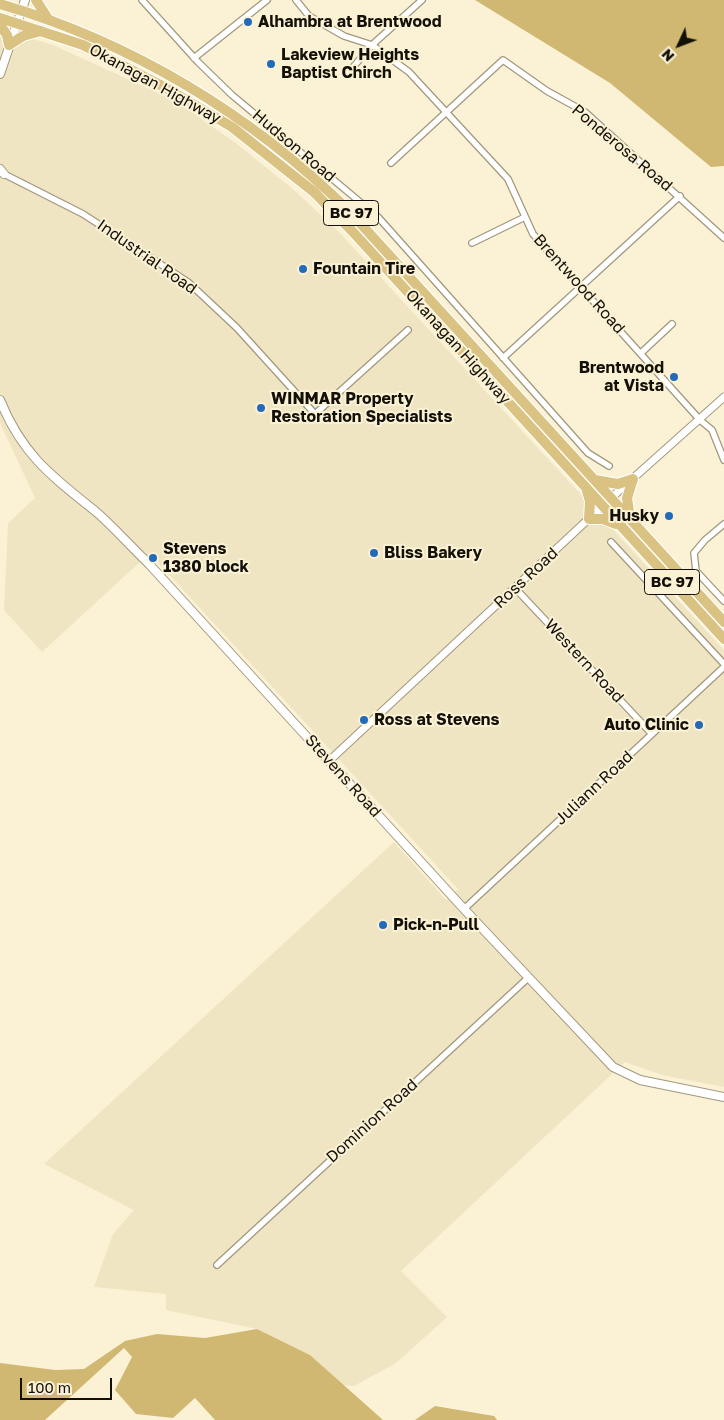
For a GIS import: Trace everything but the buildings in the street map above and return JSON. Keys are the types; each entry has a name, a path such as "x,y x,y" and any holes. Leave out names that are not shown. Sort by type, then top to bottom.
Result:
{"highway":[{"path":"0,4 13,0"},
{"path":"36,0 48,19"},
{"name":"Okanagan Highway","path":"0,4 24,5 48,19 87,34 159,70 244,121 314,177 349,211 724,622"},
{"name":"Okanagan Highway","path":"0,18 83,45 191,102 232,127 314,192 724,638"},
{"path":"0,24 7,35 9,45 23,36 41,31"},
{"path":"595,480 618,484 633,479"},
{"path":"630,519 627,498 633,479"},
{"path":"587,490 590,501 589,519 603,519 620,526"}],"main road":[{"path":"0,74 24,5"},
{"name":"Stevens Road","path":"0,400 14,431 37,463 52,478 94,510 149,564 464,910 613,1067 640,1080 724,1097"}],"street":[{"name":"Hudson Road","path":"142,0 194,58 232,94 378,217 588,453 609,466"},
{"path":"194,58 267,0"},
{"name":"Brentwood Road","path":"296,0 309,16 344,36 372,45 409,72 508,179 533,234 700,420 712,430 724,460"},
{"path":"348,73 372,45 422,0"},
{"name":"Ponderosa Road","path":"447,113 503,60 548,91 585,112 680,196 724,238"},
{"path":"391,163 447,113"},
{"name":"Industrial Road","path":"1,172 83,214 188,282 237,328 315,414 408,330"},
{"path":"503,358 680,196"},
{"path":"472,243 525,217"},
{"path":"641,353 672,324"},
{"name":"Ross Road","path":"329,761 611,498 724,397"},
{"path":"724,524 705,540 694,553 696,571 724,601"},
{"path":"611,542 724,666"},
{"name":"Western Road","path":"516,588 652,734"},
{"name":"Juliann Road","path":"464,910 724,666"},
{"name":"Dominion Road","path":"217,1265 528,978"}],"shaded area":[{"path":"475,0 724,0 724,166 711,167 610,83"},
{"path":"0,29 53,45 176,101 237,144 294,190 339,232 724,650 724,1087 662,1075 625,1062 401,1271 447,1317 396,1363 354,1386 343,1385 310,1355 257,1329 166,1310 166,1294 94,1287 113,1234 134,1210 44,1164 394,842 446,900 458,889 151,555 139,563 42,652 4,610 8,523 35,498 0,423"},
{"path":"257,1329 310,1355 383,1420 215,1420 195,1398 173,1418 136,1414 115,1390 132,1357 124,1348 45,1420 0,1420 0,1363 55,1370 84,1369 125,1341 157,1334 205,1338"},
{"path":"435,1406 494,1416 497,1420 415,1420"}],"place":[{"name":"Alhambra at Brentwood","path":"248,22"},
{"name":"Lakeview Heights Baptist Chirch","path":"271,64"},
{"name":"Fountain Tire","path":"303,269"},
{"name":"Brentwood at Vista","path":"674,377"},
{"name":"WINMAR Property Restoration Specialists","path":"261,408"},
{"name":"Husky","path":"669,516"},
{"name":"Bliss Bakery","path":"374,553"},
{"name":"Stevens 1380 block","path":"153,558"},
{"name":"Ross at Stevens","path":"364,720"},
{"name":"Auto Clinic","path":"699,725"},
{"name":"Pick-n-Pull","path":"383,925"}]}
